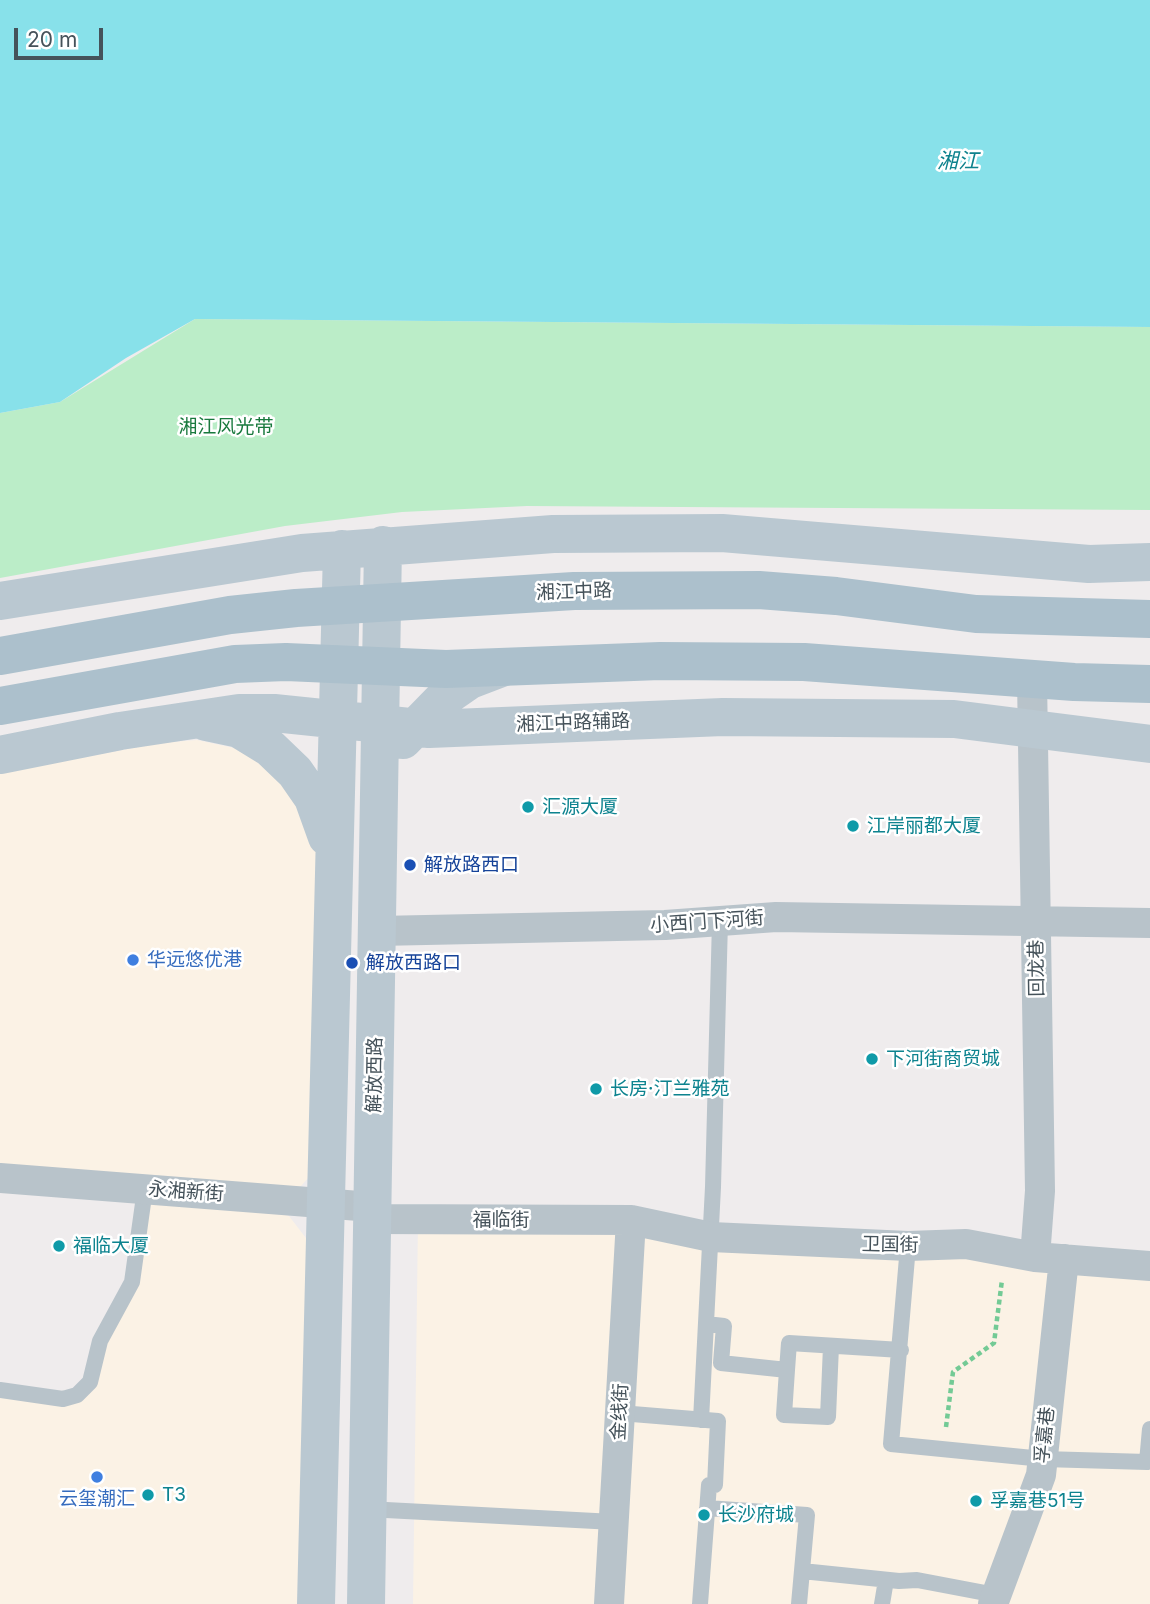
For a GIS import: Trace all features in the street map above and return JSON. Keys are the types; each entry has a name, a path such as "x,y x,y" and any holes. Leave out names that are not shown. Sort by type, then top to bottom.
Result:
{"main road":[{"path":"0,601 210,566 342,549 553,534 672,532 879,544 1089,564 1150,562"},
{"path":"383,545 380,667 395,727"},
{"path":"316,1604 332,864 342,549"},
{"name":"湘江中路","path":"0,656 218,617 341,605 574,591 759,590 836,596 976,614 1150,619"},
{"path":"0,706 235,664 338,664 446,669 660,661 804,662 1032,679 1150,684"},
{"name":"解放西路","path":"366,1604 380,807 393,755 395,727 470,680 504,667"},
{"name":"湘江中路辅路","path":"0,755 239,713 274,713 395,727 841,716 954,719 1150,744"},
{"path":"176,722 210,722 239,729 270,748 295,772 313,798 325,827 332,864"}],"street":[{"name":"回龙巷","path":"1032,679 1040,1191 1050,1258"},
{"name":"小西门下河街","path":"378,931 529,929 776,917 1150,923"},
{"name":"永湘新街","path":"0,1178 326,1203 372,1213"},
{"name":"福临街","path":"372,1213 631,1220"},
{"name":"卫国街","path":"631,1220 710,1237 908,1246 966,1244 1050,1258 1150,1266"},
{"name":"金线街","path":"609,1604 631,1220"},
{"name":"孚嘉巷","path":"994,1600 1036,1494 1043,1459 1050,1258"}],"lane":[{"path":"701,1420 720,921"},
{"path":"0,1390 63,1399 77,1395 90,1382 107,1326 126,1299 132,1282 145,1189"},
{"path":"908,1246 901,1350 895,1363 891,1444 1043,1459 1147,1462 1150,1429"},
{"path":"706,1324 724,1326 721,1363 787,1370"},
{"path":"831,1346 828,1417 784,1415 789,1343 901,1350"},
{"path":"620,1413 719,1421 715,1485 709,1485 700,1604"},
{"path":"707,1508 807,1515 799,1604"},
{"path":"367,1509 614,1521"},
{"path":"802,1571 886,1580 917,1580 994,1600"},
{"path":"882,1604 886,1580"}],"path":[{"path":"944,1449 953,1372 995,1343 1005,1251"}],"shaded area":[{"name":"华远悠优港","path":"197,740 234,748 260,763 301,801 318,849 309,1177 301,1186 286,1189 0,1167 0,773 160,743"},
{"path":"144,1201 271,1210 289,1216 309,1242 305,1604 0,1604 0,1390 77,1395 126,1299"},
{"path":"418,1220 1150,1266 1150,1604 413,1604"}],"green space":[{"name":"湘江风光带","path":"195,319 1150,327 1150,510 527,506 402,512 285,526 0,578 0,413 60,402"}],"water":[{"name":"湘江","path":"0,0 1150,0 1150,327 195,319 126,358 60,402 0,413"}],"place":[{"name":"汇源大厦","path":"528,807"},
{"name":"江岸丽都大厦","path":"853,826"},
{"name":"解放路西口","path":"410,865"},
{"name":"华远悠优港","path":"133,960"},
{"name":"解放西路口","path":"352,963"},
{"name":"下河街商贸城","path":"872,1059"},
{"name":"长房·汀兰雅苑","path":"596,1089"},
{"name":"福临大厦","path":"59,1246"},
{"name":"云玺潮汇","path":"97,1477"},
{"name":"T3","path":"148,1495"},
{"name":"孚嘉巷51号","path":"976,1501"},
{"name":"长沙府城","path":"704,1515"}]}
